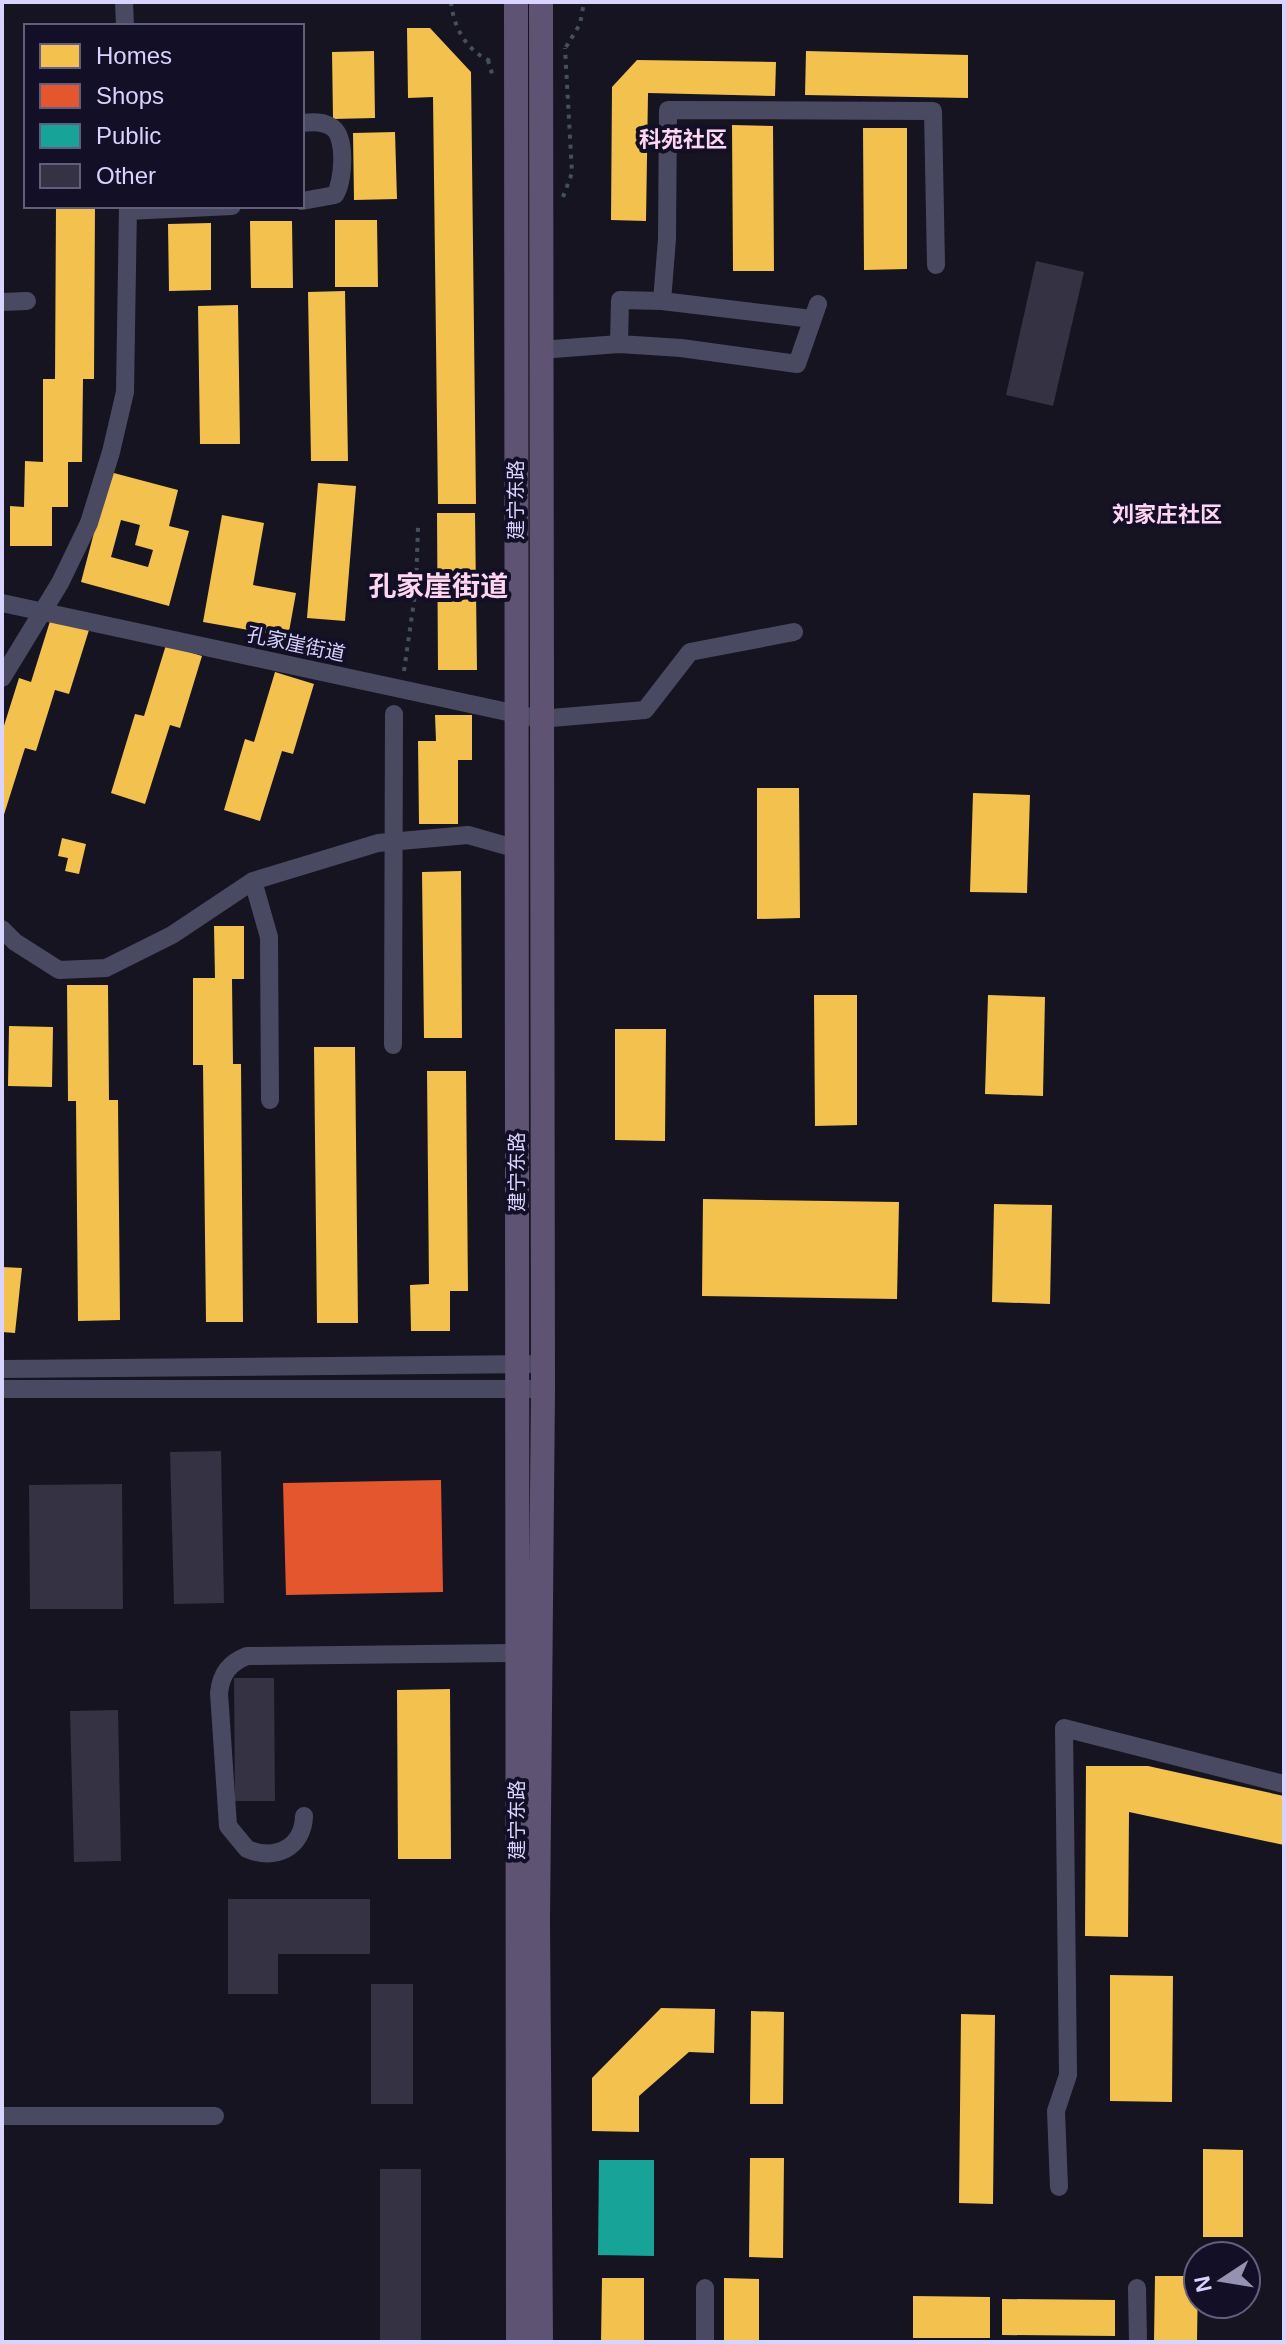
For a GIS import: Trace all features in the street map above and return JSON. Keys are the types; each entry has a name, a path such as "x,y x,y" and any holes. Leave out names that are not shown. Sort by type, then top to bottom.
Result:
{"main road":[{"name":"建宁东路","path":"516,2 543,1364 538,1921 541,2342"},
{"name":"建宁东路","path":"518,2342 518,1377 514,848 528,717 540,350 541,2"}],"street":[{"path":"124,2 125,24"},
{"path":"662,301 667,239 668,110 933,111 936,265"},
{"path":"304,123 321,122 335,128 340,139 340,186 335,195 304,201"},
{"path":"2,678 43,611 89,523 125,392 128,208"},
{"path":"540,350 619,344 681,348 797,364 815,312 620,300 619,344"},
{"path":"2,302 27,301"},
{"name":"孔家崖街道","path":"2,603 528,717 645,710 690,652 794,632"},
{"path":"393,1045 394,714"},
{"path":"2,929 15,942 59,970 106,968 172,935 253,881 393,842 468,835 514,848"},
{"path":"253,881 269,937 270,1100"},
{"path":"2,1389 518,1377 543,1364"},
{"path":"2,1369 518,1377 543,1389"},
{"path":"304,1816 302,1831 294,1845 288,1850 271,1853 247,1849 228,1826 219,1693 223,1674 237,1660 247,1656 517,1653"},
{"path":"1059,2187 1056,2111 1068,2075 1064,1728 1284,1784"},
{"path":"2,2116 215,2116"},
{"path":"705,2288 705,2342"},
{"path":"1137,2288 1138,2342"}],"path":[{"path":"572,173 565,48 580,24 584,2"},
{"path":"402,690 416,587 418,527"}],"building: Homes":[{"path":"407,28 430,28 471,72 476,504 438,504 433,97 408,98"},
{"path":"374,51 375,118 333,119 332,52"},
{"path":"806,51 968,55 968,98 805,95"},
{"path":"637,60 776,62 775,96 648,93 646,221 611,220 612,87"},
{"path":"732,125 773,126 774,271 733,271"},
{"path":"863,128 907,128 907,269 864,270"},
{"path":"395,132 397,199 354,200 353,133"},
{"path":"56,208 95,208 94,379 83,379 82,462 68,462 68,507 52,507 52,546 10,546 10,506 24,507 25,461 43,462 43,379 55,379"},
{"path":"335,220 377,220 378,287 335,287"},
{"path":"250,221 292,221 293,288 251,288"},
{"path":"211,223 211,290 169,291 168,224"},
{"path":"345,291 348,461 311,461 308,292"},
{"path":"238,305 240,444 200,444 198,306"},
{"path":"110,472 178,490 169,526 189,531 169,606 81,582","holes":["121,520 140,525 135,545 153,550 148,567 111,557"]},
{"path":"318,483 356,486 345,621 307,618"},
{"path":"437,513 475,513 477,670 438,670"},
{"path":"222,515 264,523 253,585 296,593 288,637 203,622"},
{"path":"51,618 89,630 69,694 55,690 36,751 25,748 2,821 2,732 19,678 31,682"},
{"path":"166,645 202,656 180,728 170,725 145,804 111,793 135,714 144,716"},
{"path":"275,672 314,684 293,754 282,751 260,821 224,810 245,739 254,742"},
{"path":"435,715 472,715 472,760 458,760 458,824 419,824 418,741 436,741"},
{"path":"757,788 799,788 800,918 757,919"},
{"path":"973,793 1030,795 1027,893 970,892"},
{"path":"62,838 86,844 79,874 65,871 68,858 58,856"},
{"path":"461,871 462,1038 424,1038 422,872"},
{"path":"214,926 244,926 244,979 232,979 233,1064 241,1064 243,1322 206,1322 203,1065 193,1065 193,978 215,978"},
{"path":"67,985 108,985 109,1100 118,1100 120,1320 78,1321 76,1101 68,1101"},
{"path":"814,995 857,995 857,1125 815,1126"},
{"path":"988,995 1045,997 1043,1096 985,1094"},
{"path":"9,1026 53,1027 52,1087 8,1086"},
{"path":"615,1029 666,1029 665,1141 615,1140"},
{"path":"314,1047 355,1047 358,1323 317,1323"},
{"path":"427,1071 466,1071 468,1291 450,1291 450,1331 411,1331 410,1285 429,1284"},
{"path":"703,1199 899,1202 897,1299 702,1296"},
{"path":"994,1204 1052,1205 1050,1304 992,1302"},
{"path":"2,1267 22,1268 15,1333 2,1332"},
{"path":"450,1689 451,1859 398,1859 397,1690"},
{"path":"1086,1766 1148,1766 1284,1796 1284,1845 1129,1812 1128,1937 1085,1936"},
{"path":"1110,1975 1173,1976 1172,2102 1110,2101"},
{"path":"661,2008 715,2009 714,2053 689,2052 639,2096 639,2132 592,2131 592,2078"},
{"path":"751,2011 784,2012 783,2104 750,2104"},
{"path":"961,2014 995,2015 993,2204 959,2203"},
{"path":"1203,2149 1243,2150 1243,2237 1203,2237"},
{"path":"750,2158 784,2158 783,2258 749,2257"},
{"path":"1155,2276 1182,2276 1182,2320 1197,2320 1197,2342 1154,2342"},
{"path":"602,2278 644,2278 644,2342 601,2342"},
{"path":"724,2278 759,2279 759,2342 724,2342"},
{"path":"913,2296 990,2297 990,2338 913,2338"},
{"path":"1002,2299 1115,2300 1115,2336 1002,2335"}],"building: Shops":[{"path":"441,1480 443,1592 286,1595 283,1483"}],"building: Public":[{"path":"599,2160 654,2160 654,2256 598,2255"}],"building: Other":[{"path":"1036,261 1084,272 1053,406 1006,395"},
{"path":"221,1451 224,1603 174,1604 170,1452"},
{"path":"122,1484 123,1609 30,1609 29,1485"},
{"path":"234,1678 274,1678 275,1801 235,1801"},
{"path":"118,1710 121,1861 74,1862 70,1711"},
{"path":"228,1899 370,1899 370,1954 278,1954 278,1994 228,1994"},
{"path":"371,1984 413,1984 413,2104 371,2104"},
{"path":"380,2169 421,2169 421,2342 380,2342"}],"district":[{"name":"科苑社区","path":"683,139"},
{"name":"刘家庄社区","path":"1167,514"},
{"name":"孔家崖街道","path":"438,586"}]}
